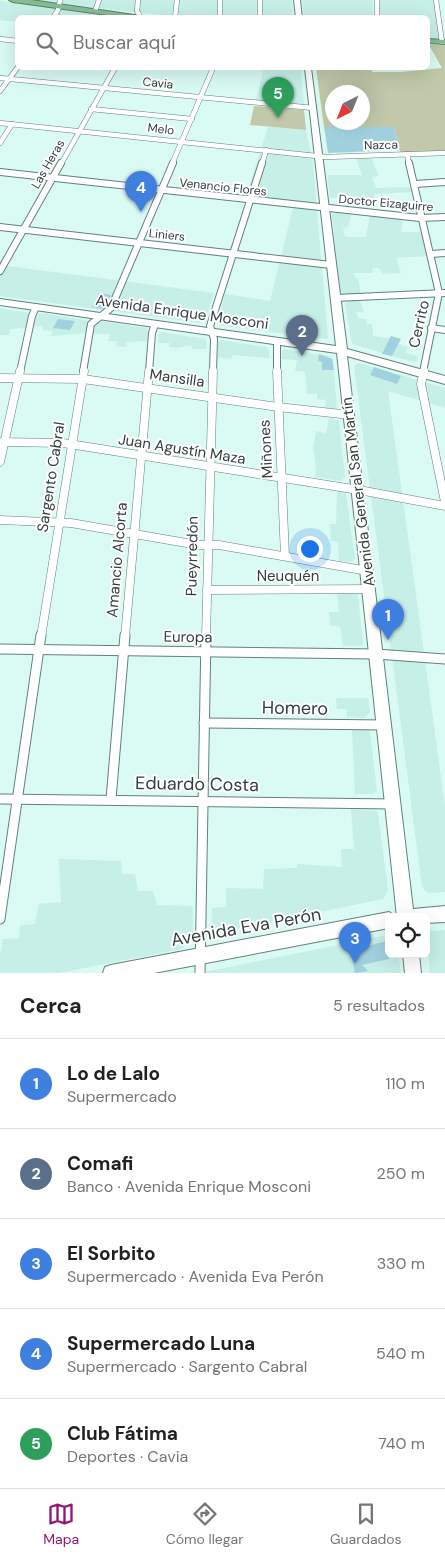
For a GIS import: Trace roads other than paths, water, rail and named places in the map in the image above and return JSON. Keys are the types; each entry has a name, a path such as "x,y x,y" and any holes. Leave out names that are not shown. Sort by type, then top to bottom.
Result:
{"highway":[{"path":"13,0 60,3 126,15"},
{"path":"430,41 444,42"}],"main road":[{"path":"298,0 299,15"},
{"name":"Avenida General San Martín","path":"308,70 359,490 406,913"},
{"name":"Avenida Enrique Mosconi","path":"0,302 342,350 445,380"},
{"path":"430,915 445,914"},
{"name":"Avenida Eva Perón","path":"111,973 385,921"},
{"path":"411,958 413,973"}],"street":[{"path":"96,11 99,0"},
{"path":"138,0 136,11 139,15"},
{"path":"175,15 177,0"},
{"path":"220,0 220,15"},
{"path":"260,0 260,15"},
{"path":"377,0 377,15"},
{"path":"436,0 444,42"},
{"path":"54,15 60,3"},
{"path":"0,39 15,41"},
{"path":"0,91 16,70"},
{"name":"Las Heras","path":"0,270 114,70"},
{"name":"Sargento Cabral","path":"0,919 70,445 83,379 91,324 111,308 212,70"},
{"name":"Cavia","path":"0,78 313,108"},
{"path":"92,109 192,119"},
{"name":"Melo","path":"0,123 319,156"},
{"path":"0,142 12,124"},
{"name":"Pueyrredón","path":"200,973 209,467 214,339 210,326 266,150"},
{"name":"Nazca","path":"319,156 445,152"},
{"name":"Cerrito","path":"407,154 442,293 431,328 422,374 421,390 445,502"},
{"name":"Venancio Flores","path":"0,172 325,208"},
{"path":"415,184 445,182"},
{"name":"Doctor Eizaguirre","path":"325,208 423,218 445,217"},
{"name":"Liniers","path":"0,227 331,265"},
{"path":"431,254 445,253"},
{"path":"335,298 442,293"},
{"path":"0,462 2,442 32,316 36,307"},
{"name":"Amancio Alcorta","path":"110,799 140,456 152,333 155,324"},
{"path":"431,328 445,330"},
{"name":"Miñones","path":"278,341 276,350 285,556"},
{"name":"Mansilla","path":"0,378 83,379 212,396 278,408 350,415"},
{"name":"Juan Agustín Maza","path":"2,442 70,445 359,490 445,506"},
{"path":"0,520 59,522 208,545 219,545 368,571"},
{"name":"Neuquén","path":"207,590 370,589"},
{"name":"Europa","path":"0,649 376,654 445,659"},
{"name":"Homero","path":"204,723 385,725"},
{"name":"Eduardo Costa","path":"0,799 204,800 394,804"}],"place":[{"name":"Club Fátima","path":"278,118"},
{"name":"Supermercado Luna","path":"141,212"},
{"name":"Comafi","path":"302,356"},
{"name":"Lo de Lalo","path":"388,640"},
{"name":"El Sorbito","path":"355,963"}]}
